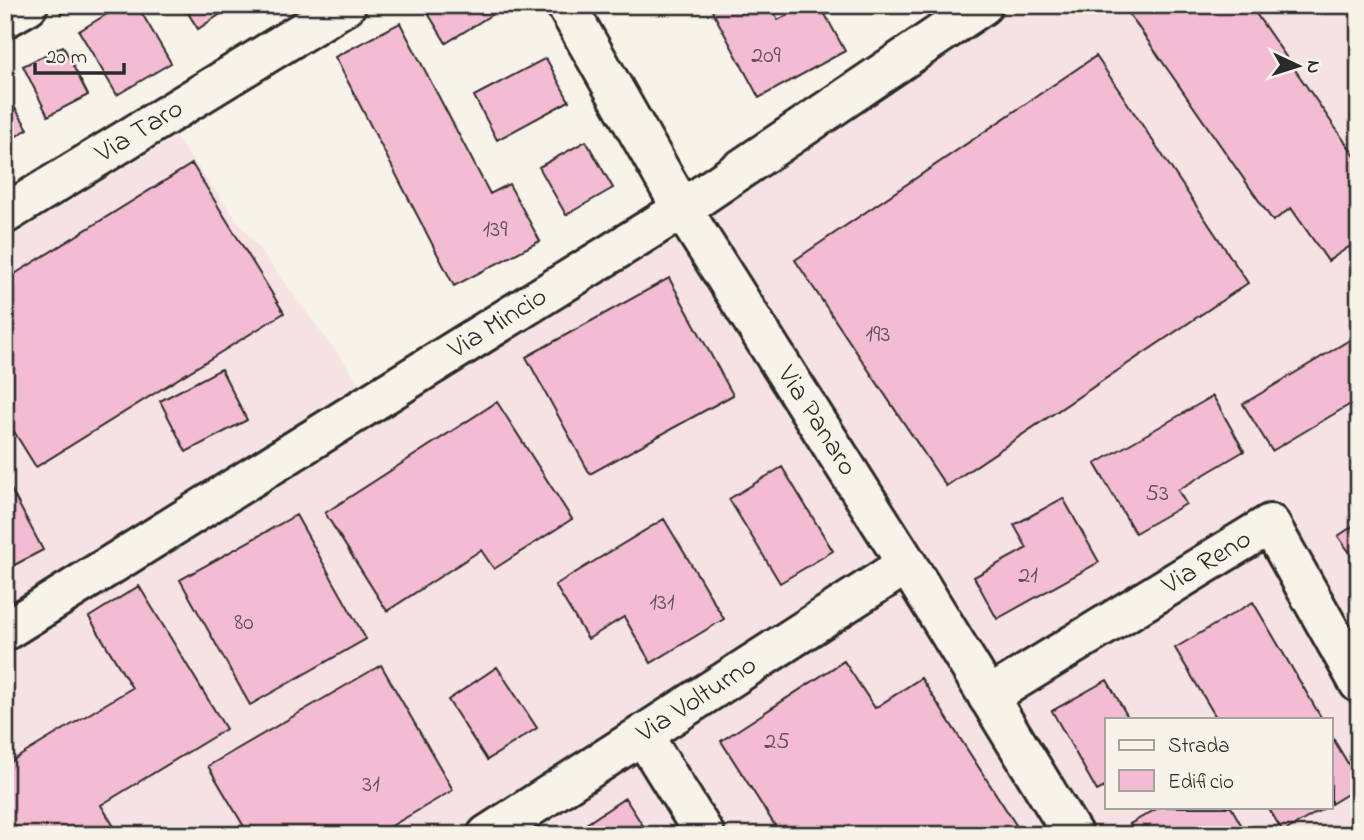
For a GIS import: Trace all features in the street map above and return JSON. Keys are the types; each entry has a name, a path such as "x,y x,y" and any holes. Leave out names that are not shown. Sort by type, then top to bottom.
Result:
{"street":[{"name":"Via Taro","path":"5,214 346,5"},
{"name":"Via Panaro","path":"566,5 682,209 907,564 1073,835"},
{"name":"Via Mincio","path":"5,631 682,209 983,5"},
{"name":"Via Reno","path":"988,696 1270,524 1359,683"},
{"name":"Via Volturno","path":"487,835 907,564"},
{"path":"643,735 705,835"}],"shaded area":[{"path":"1009,5 1359,5 1359,835 5,835 5,241 175,137 379,409"}],"building":[{"path":"122,5 137,5 171,63 117,95 79,31"},
{"path":"183,5 234,5 198,29"},
{"path":"423,5 507,5 446,43"},
{"path":"709,5 770,5 778,20 806,5 820,5 845,51 759,98"},
{"path":"1123,5 1250,5 1359,162 1359,240 1328,261 1291,208 1273,221"},
{"path":"400,23 490,194 509,184 540,241 454,286 335,57"},
{"path":"63,46 88,95 48,116 23,66"},
{"path":"1096,56 1248,283 946,486 795,260"},
{"path":"546,58 569,101 497,140 474,96"},
{"path":"5,92 28,129 5,143"},
{"path":"586,141 613,188 566,215 539,167"},
{"path":"192,164 284,313 36,467 5,417 5,280"},
{"path":"669,278 733,395 590,474 526,357"},
{"path":"1358,335 1359,399 1272,451 1243,404"},
{"path":"221,369 247,420 186,452 160,401"},
{"path":"1213,396 1244,451 1178,490 1186,504 1135,533 1095,464"},
{"path":"497,402 572,519 494,569 481,550 387,611 325,513"},
{"path":"782,467 833,551 780,583 729,499"},
{"path":"5,478 43,550 5,570"},
{"path":"1063,498 1099,562 997,619 974,577 1027,548 1014,525"},
{"path":"296,515 366,639 250,705 180,580"},
{"path":"664,519 724,619 651,663 624,617 588,639 555,585"},
{"path":"1359,522 1359,566 1338,536"},
{"path":"139,586 226,729 101,805 119,835 5,835 5,765 132,688 89,617"},
{"path":"1253,602 1321,718 1216,718 1175,648"},
{"path":"844,661 875,708 921,678 1016,825 1001,835 781,835 721,741"},
{"path":"381,665 453,790 376,835 249,835 208,766"},
{"path":"497,667 537,728 487,760 448,700"},
{"path":"1107,680 1128,718 1105,718 1105,787 1097,791 1052,711"},
{"path":"1332,737 1359,782 1359,787 1332,803"},
{"path":"625,798 649,835 570,835"},
{"path":"1158,808 1232,808 1247,835 1136,835 1130,824"},
{"path":"1269,808 1324,808 1283,832"}]}
